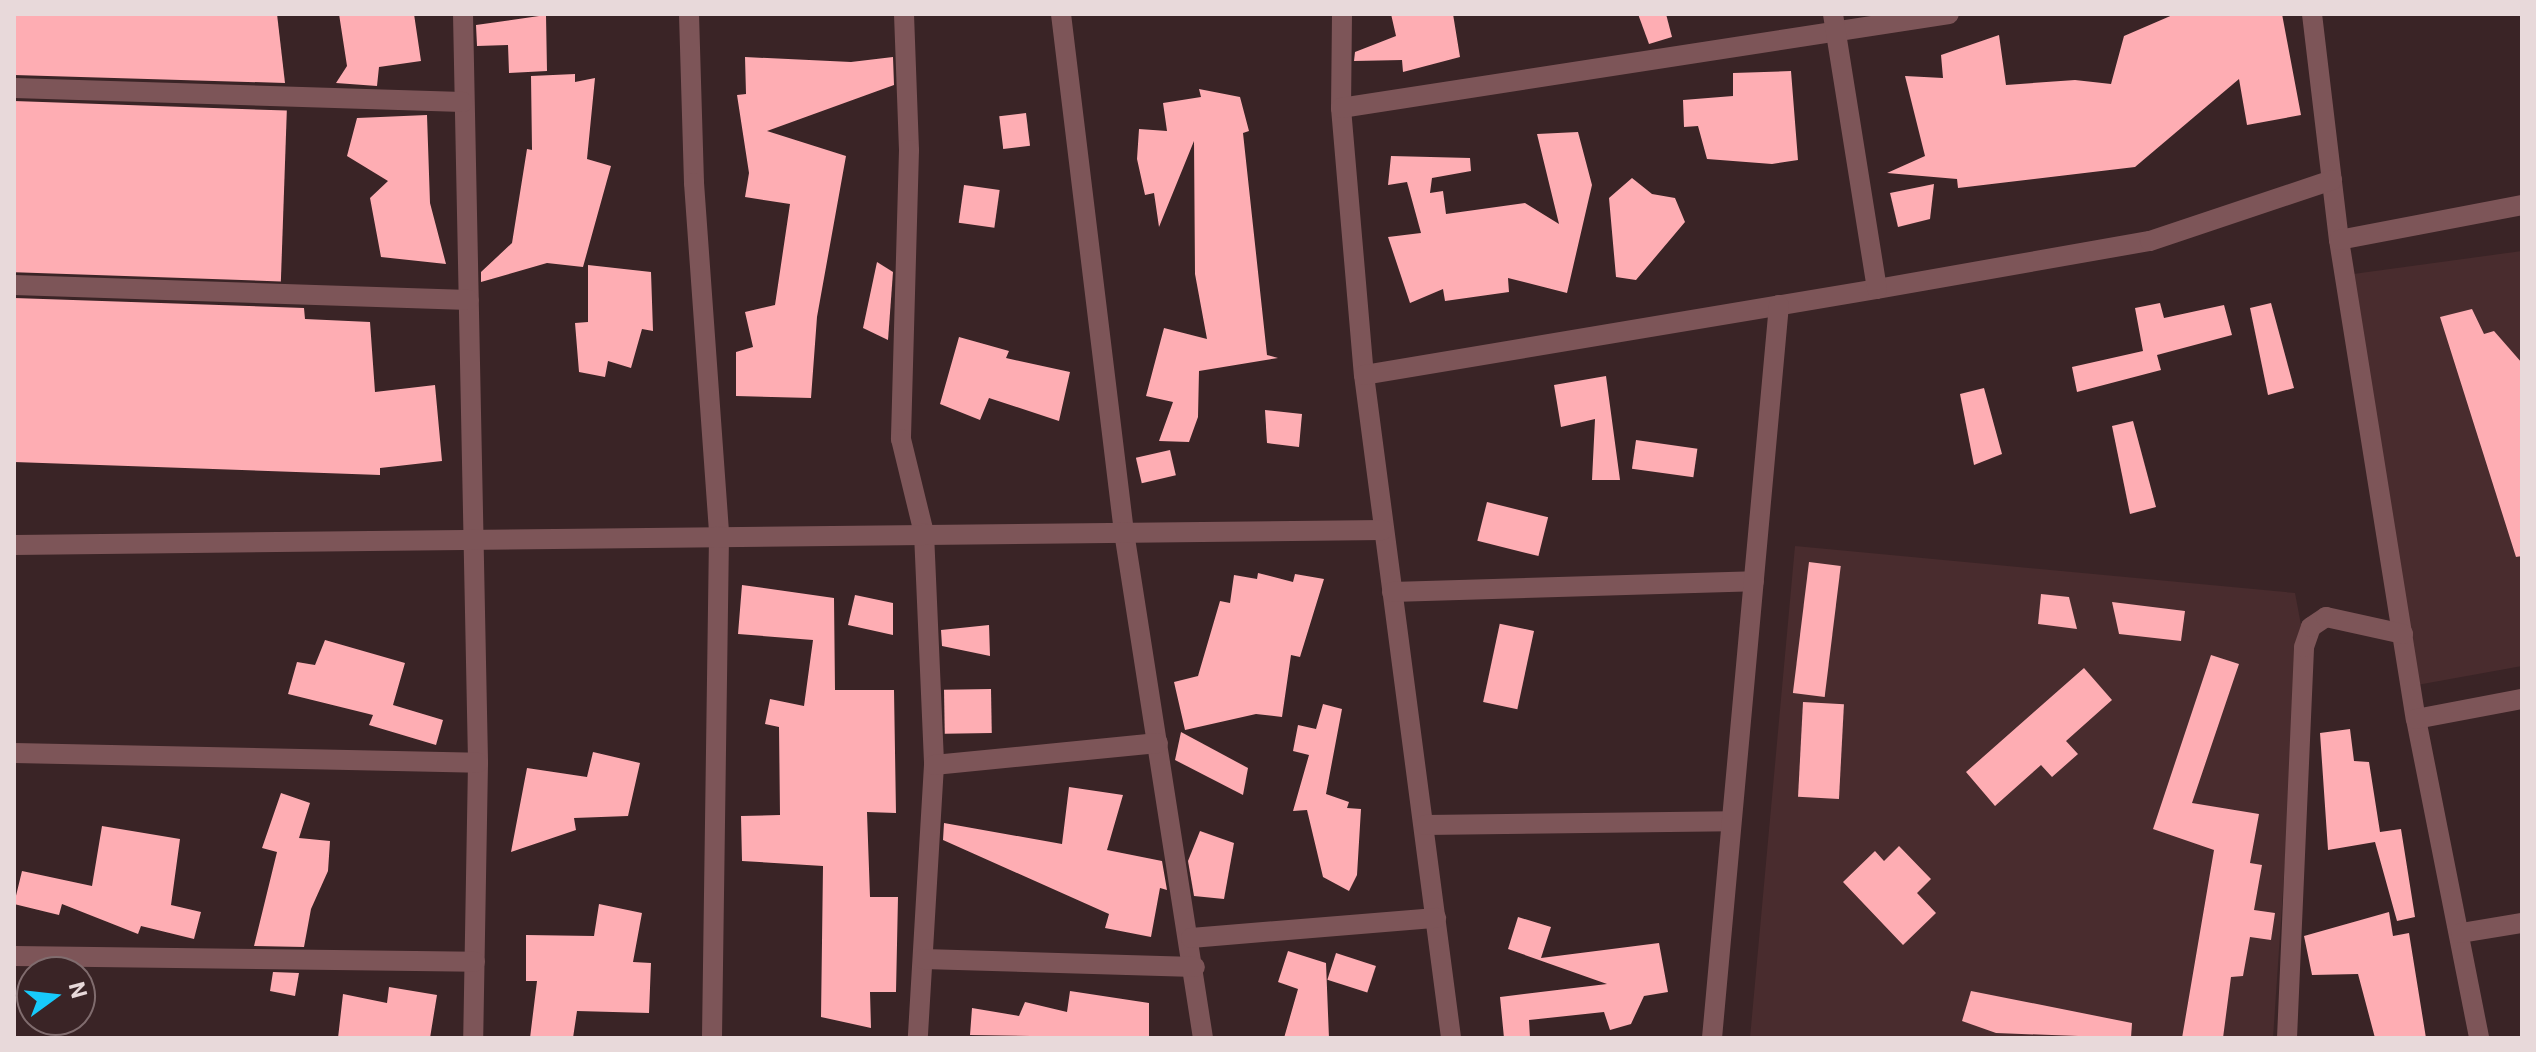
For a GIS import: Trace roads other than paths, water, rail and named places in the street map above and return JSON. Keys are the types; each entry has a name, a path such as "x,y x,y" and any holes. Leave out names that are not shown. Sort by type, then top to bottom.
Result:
{"street":[{"path":"463,14 478,763 473,1038"},
{"path":"689,14 694,183 719,536 712,1038"},
{"path":"904,14 909,150 901,439 924,533 934,765 918,1038"},
{"path":"1061,14 1124,532 1191,938 1203,1038"},
{"path":"1342,14 1341,108 1364,375 1451,1038"},
{"path":"1341,108 1834,23 1949,14"},
{"path":"2312,14 2339,240 2416,719 2461,933 2479,1038"},
{"path":"1834,23 1877,289"},
{"path":"14,88 463,102"},
{"path":"1364,375 2150,241 2332,180"},
{"path":"2339,240 2522,205"},
{"path":"14,285 469,300"},
{"path":"1712,1038 1779,305"},
{"path":"14,545 1383,530"},
{"path":"1392,592 1754,581"},
{"path":"2287,1038 2304,647 2311,627 2326,617 2403,634"},
{"path":"2416,719 2522,699"},
{"path":"934,765 1158,743"},
{"path":"14,753 478,763"},
{"path":"1425,825 1731,821"},
{"path":"1191,938 1436,918"},
{"path":"2461,933 2522,923"},
{"path":"14,956 475,962"},
{"path":"923,959 1195,967"}]}
